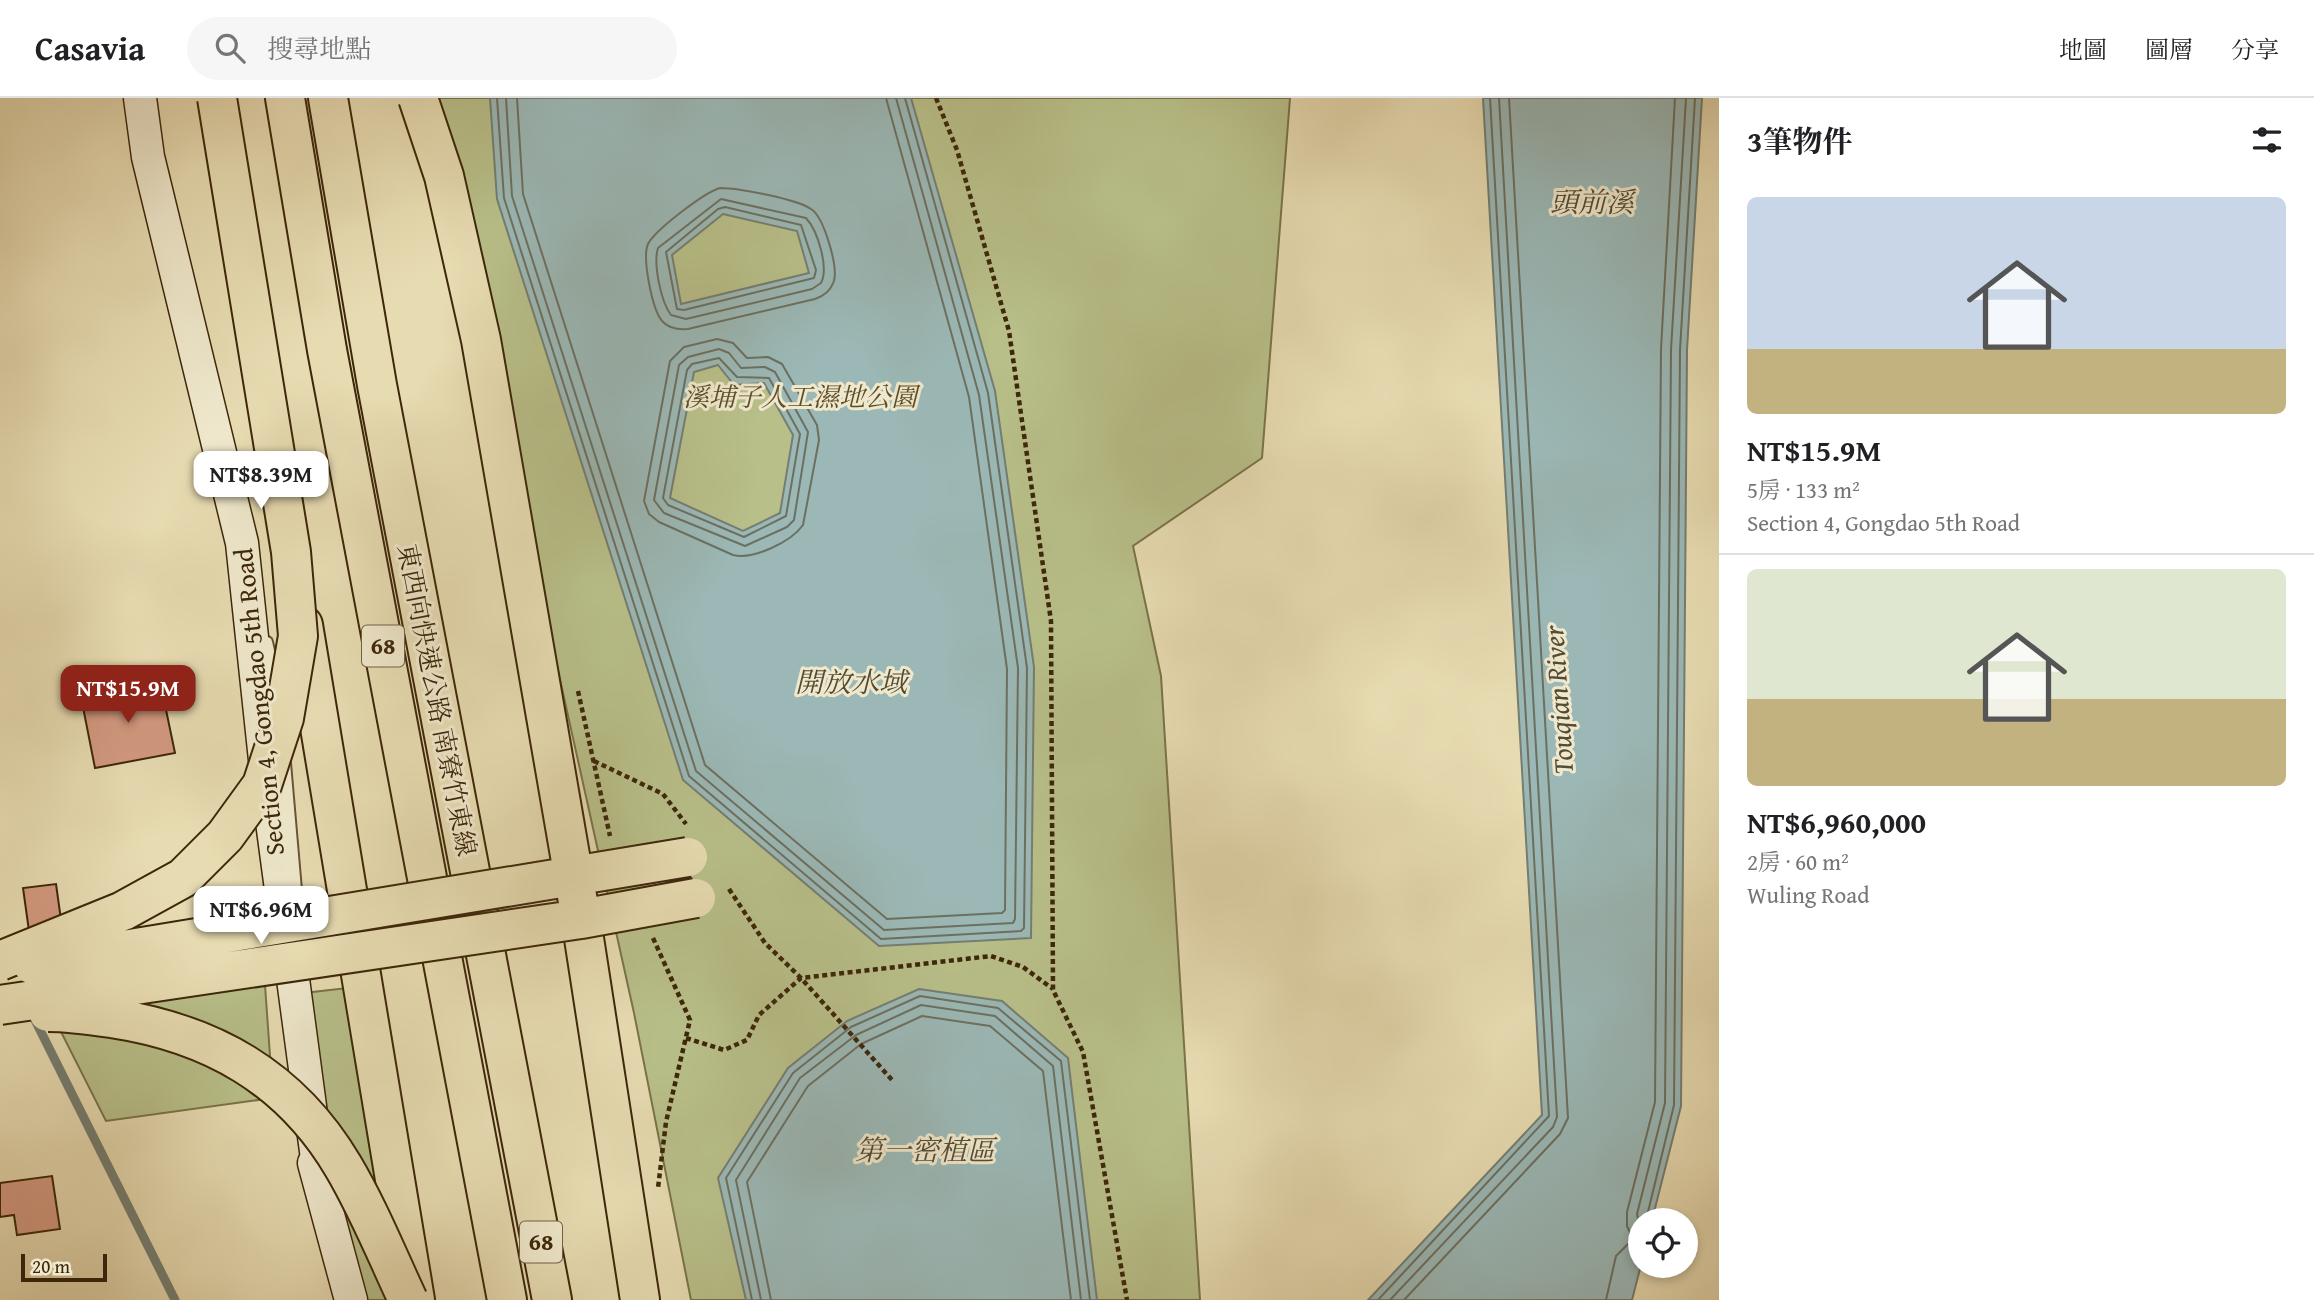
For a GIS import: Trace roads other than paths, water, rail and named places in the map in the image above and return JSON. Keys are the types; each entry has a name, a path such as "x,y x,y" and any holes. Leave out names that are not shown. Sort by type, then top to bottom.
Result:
{"highway":[{"path":"216,98 415,1300"},
{"name":"東西向快速公路 南寮竹東線","path":"285,98 327,349 508,1300"},
{"name":"東西向快速公路 南寮竹東線","path":"328,98 377,385 552,1300"},
{"path":"418,98 444,176 481,340 581,919 640,1300"},
{"path":"0,961 123,911 183,878 225,836 262,785 284,719 298,636 291,552"},
{"path":"0,971 688,857"},
{"path":"0,1004 581,919 696,898"},
{"path":"0,1014 65,1012 153,1024 222,1049 263,1075 309,1118 343,1165 408,1300"}],"street":[{"name":"Section 4, Gongdao 5th Road","path":"139,98 148,157 242,543 293,935 289,1087 320,1181 351,1300"},
{"path":"0,988 293,935"}],"water":[{"name":"開放水域","path":"490,98 911,98 995,391 1034,667 1031,938 879,946 683,780 497,199","holes":["723,214 797,231 809,273 681,304 672,255","718,365 734,385 764,383 793,435 780,513 743,531 670,498 694,372"]},
{"name":"頭前溪","path":"1483,98 1702,98 1687,350 1681,1106 1655,1208 1628,1208 1628,1278 1638,1278 1632,1300 1368,1300 1542,1115"},
{"name":"第一密植區","path":"919,989 1002,1001 1068,1058 1097,1300 746,1300 718,1178 788,1068 847,1021"}],"waterway":[{"path":"35,1020 175,1300"}],"park label":[{"name":"溪埔子人工濕地公園","path":"800,397"}],"water label":[{"name":"Touqian River","path":"1558,700"}]}
